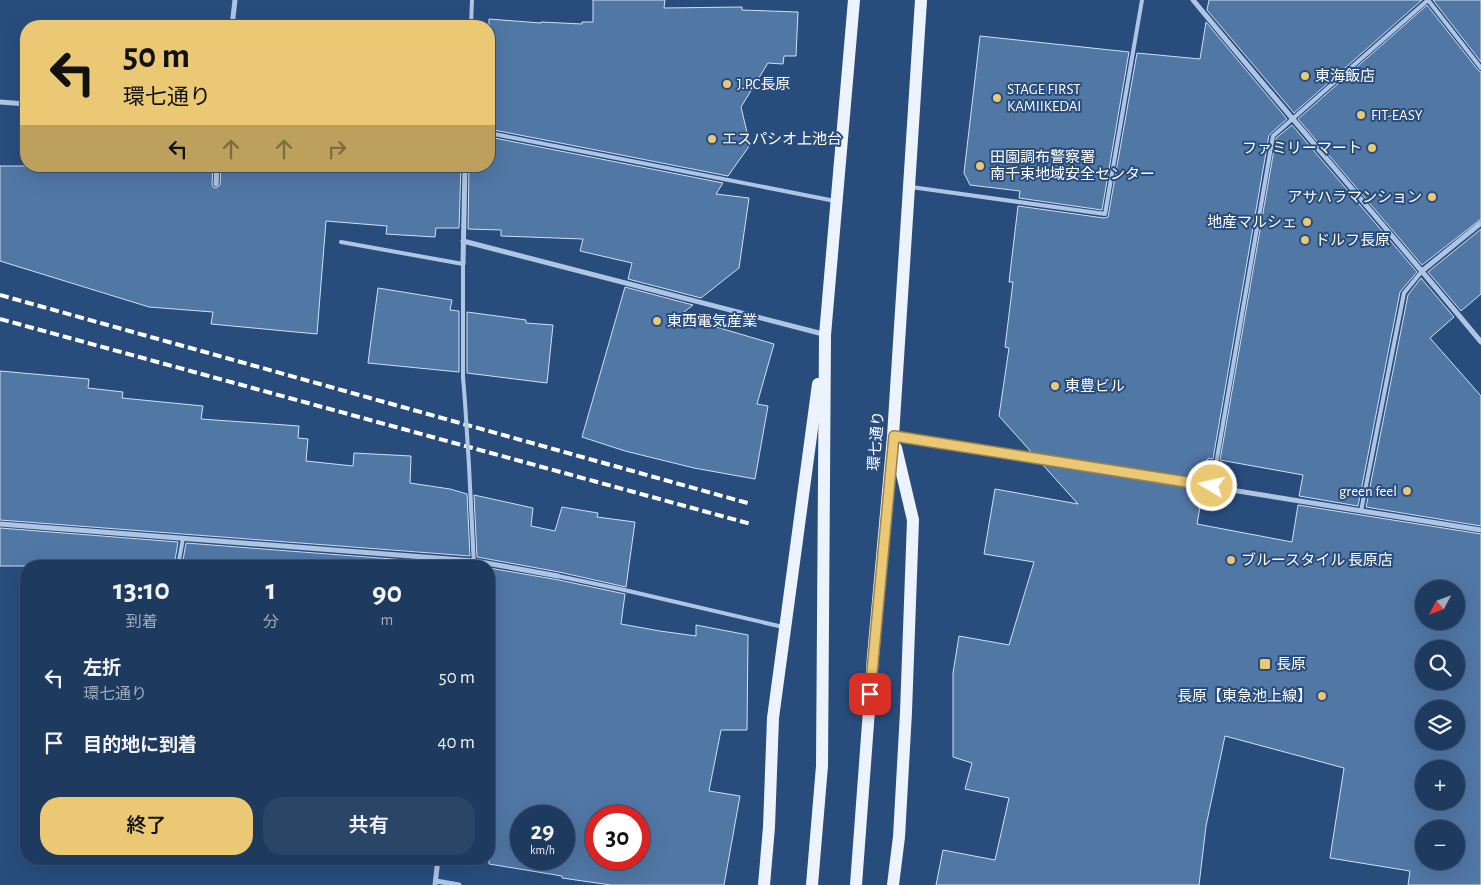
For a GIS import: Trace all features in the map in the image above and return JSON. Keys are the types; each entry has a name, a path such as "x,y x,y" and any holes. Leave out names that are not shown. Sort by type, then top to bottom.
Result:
{"main road":[{"path":"764,885 769,827 774,718 826,335 854,0"},
{"name":"環七通り","path":"856,885 873,656 894,436 921,0"},
{"path":"812,885 822,766 826,335"},
{"path":"893,885 899,837 906,712 913,520 894,436"}],"street":[{"path":"233,20 235,0"},
{"path":"1193,0 1291,119 1481,342"},
{"path":"0,102 20,104"},
{"path":"216,184 217,172"},
{"path":"463,264 466,172"},
{"path":"1422,271 1481,223"},
{"path":"463,241 826,335"},
{"path":"894,436 1481,530"},
{"path":"0,524 439,560"},
{"path":"495,566 558,576"},
{"path":"438,865 436,883 459,885"}],"lane":[{"path":"471,20 472,0"},
{"path":"909,187 1105,214 1142,0"},
{"path":"1212,486 1273,136 1428,0 1481,68"},
{"path":"495,134 837,202"},
{"path":"341,242 463,264 463,377 474,560"},
{"path":"1361,511 1404,293 1422,271"},
{"path":"179,560 182,538"},
{"path":"558,576 786,628"}],"building":[{"path":"593,0 665,0 664,8 742,7 742,10 798,12 796,56 784,56 783,64 768,63 741,107 750,145 728,176 495,130 495,20 489,19 541,23 582,24 582,22 593,22"},
{"path":"1209,0 1422,0 1294,113 1207,10"},
{"path":"1433,0 1481,0 1481,62"},
{"path":"1427,5 1481,72 1481,219 1422,265 1298,119"},
{"path":"1206,22 1287,119 1269,135 1213,459 1208,458 1204,481 1033,454 999,416 1009,348 1005,347 1013,282 1009,282 1018,206 1108,217 1137,53 1200,59"},
{"path":"980,36 1129,52 1102,210 1019,198 1020,191 970,185 964,173"},
{"path":"1292,125 1417,272 1400,292 1358,506 1299,496 1303,475 1220,460 1276,138"},
{"path":"495,138 723,183 716,194 749,198 739,268 701,298 628,279 632,263 580,251 583,239 501,236 501,230 468,229 469,172 495,172"},
{"path":"0,166 20,166 20,172 213,172 212,184 216,188 220,185 221,172 461,172 459,228 436,228 435,237 386,234 387,226 326,221 317,334 211,324 213,312 149,307 0,261"},
{"path":"1481,229 1481,294 1461,311 1428,272"},
{"path":"1421,278 1454,317 1430,338 1481,396 1481,526 1366,507 1408,295"},
{"path":"625,287 693,305 679,316 774,344 757,404 768,406 755,479 694,468 625,451 582,437"},
{"path":"378,288 452,300 450,310 459,311 459,372 368,363"},
{"path":"467,312 526,320 526,323 553,325 547,383 467,373"},
{"path":"0,371 89,379 88,388 123,392 122,398 203,406 201,419 299,426 298,438 308,439 306,461 353,466 354,453 411,456 410,483 450,489 467,494 470,556 0,520"},
{"path":"1042,464 1203,490 1197,524 1292,542 1298,505 1481,534 1481,885 1408,885 1410,871 1330,858 1344,768 1225,736 1206,826 1199,885 936,885 943,850 995,860 1009,798 965,789 972,763 953,757 953,673 959,636 1009,645 1034,562 984,554 995,489 1078,504"},
{"path":"474,495 533,508 531,526 555,531 562,507 598,513 597,517 635,522 626,587 477,557"},
{"path":"0,528 178,542 175,560 20,560 20,566 0,566"},
{"path":"186,543 405,560 183,560"},
{"path":"495,569 625,594 621,624 696,636 696,625 748,635 747,730 721,730 709,791 740,796 724,885 611,885 562,878 562,876 526,870 575,870 575,805 510,805 510,867 495,865"}],"railway":[{"path":"0,295 751,504"},
{"path":"0,319 751,524"}],"place":[{"name":"東海飯店","path":"1305,76"},
{"name":"J.P.C長原","path":"727,84"},
{"name":"STAGE FIRST KAMIIKEDAI","path":"997,98"},
{"name":"FIT-EASY","path":"1361,115"},
{"name":"エスパシオ上池台","path":"712,139"},
{"name":"ファミリーマート","path":"1372,148"},
{"name":"田園調布警察署 南千束地域安全センター","path":"980,166"},
{"name":"アサハラマンション","path":"1432,197"},
{"name":"地産マルシェ","path":"1307,222"},
{"name":"ドルフ長原","path":"1305,240"},
{"name":"東西電気産業","path":"657,321"},
{"name":"東豊ビル","path":"1055,386"},
{"name":"green feel","path":"1407,491"},
{"name":"ブルースタイル 長原店","path":"1231,560"},
{"name":"長原","path":"1265,664"},
{"name":"長原【東急池上線】","path":"1322,696"}],"route":[{"path":"870,694 894,436 1212,486"}]}
